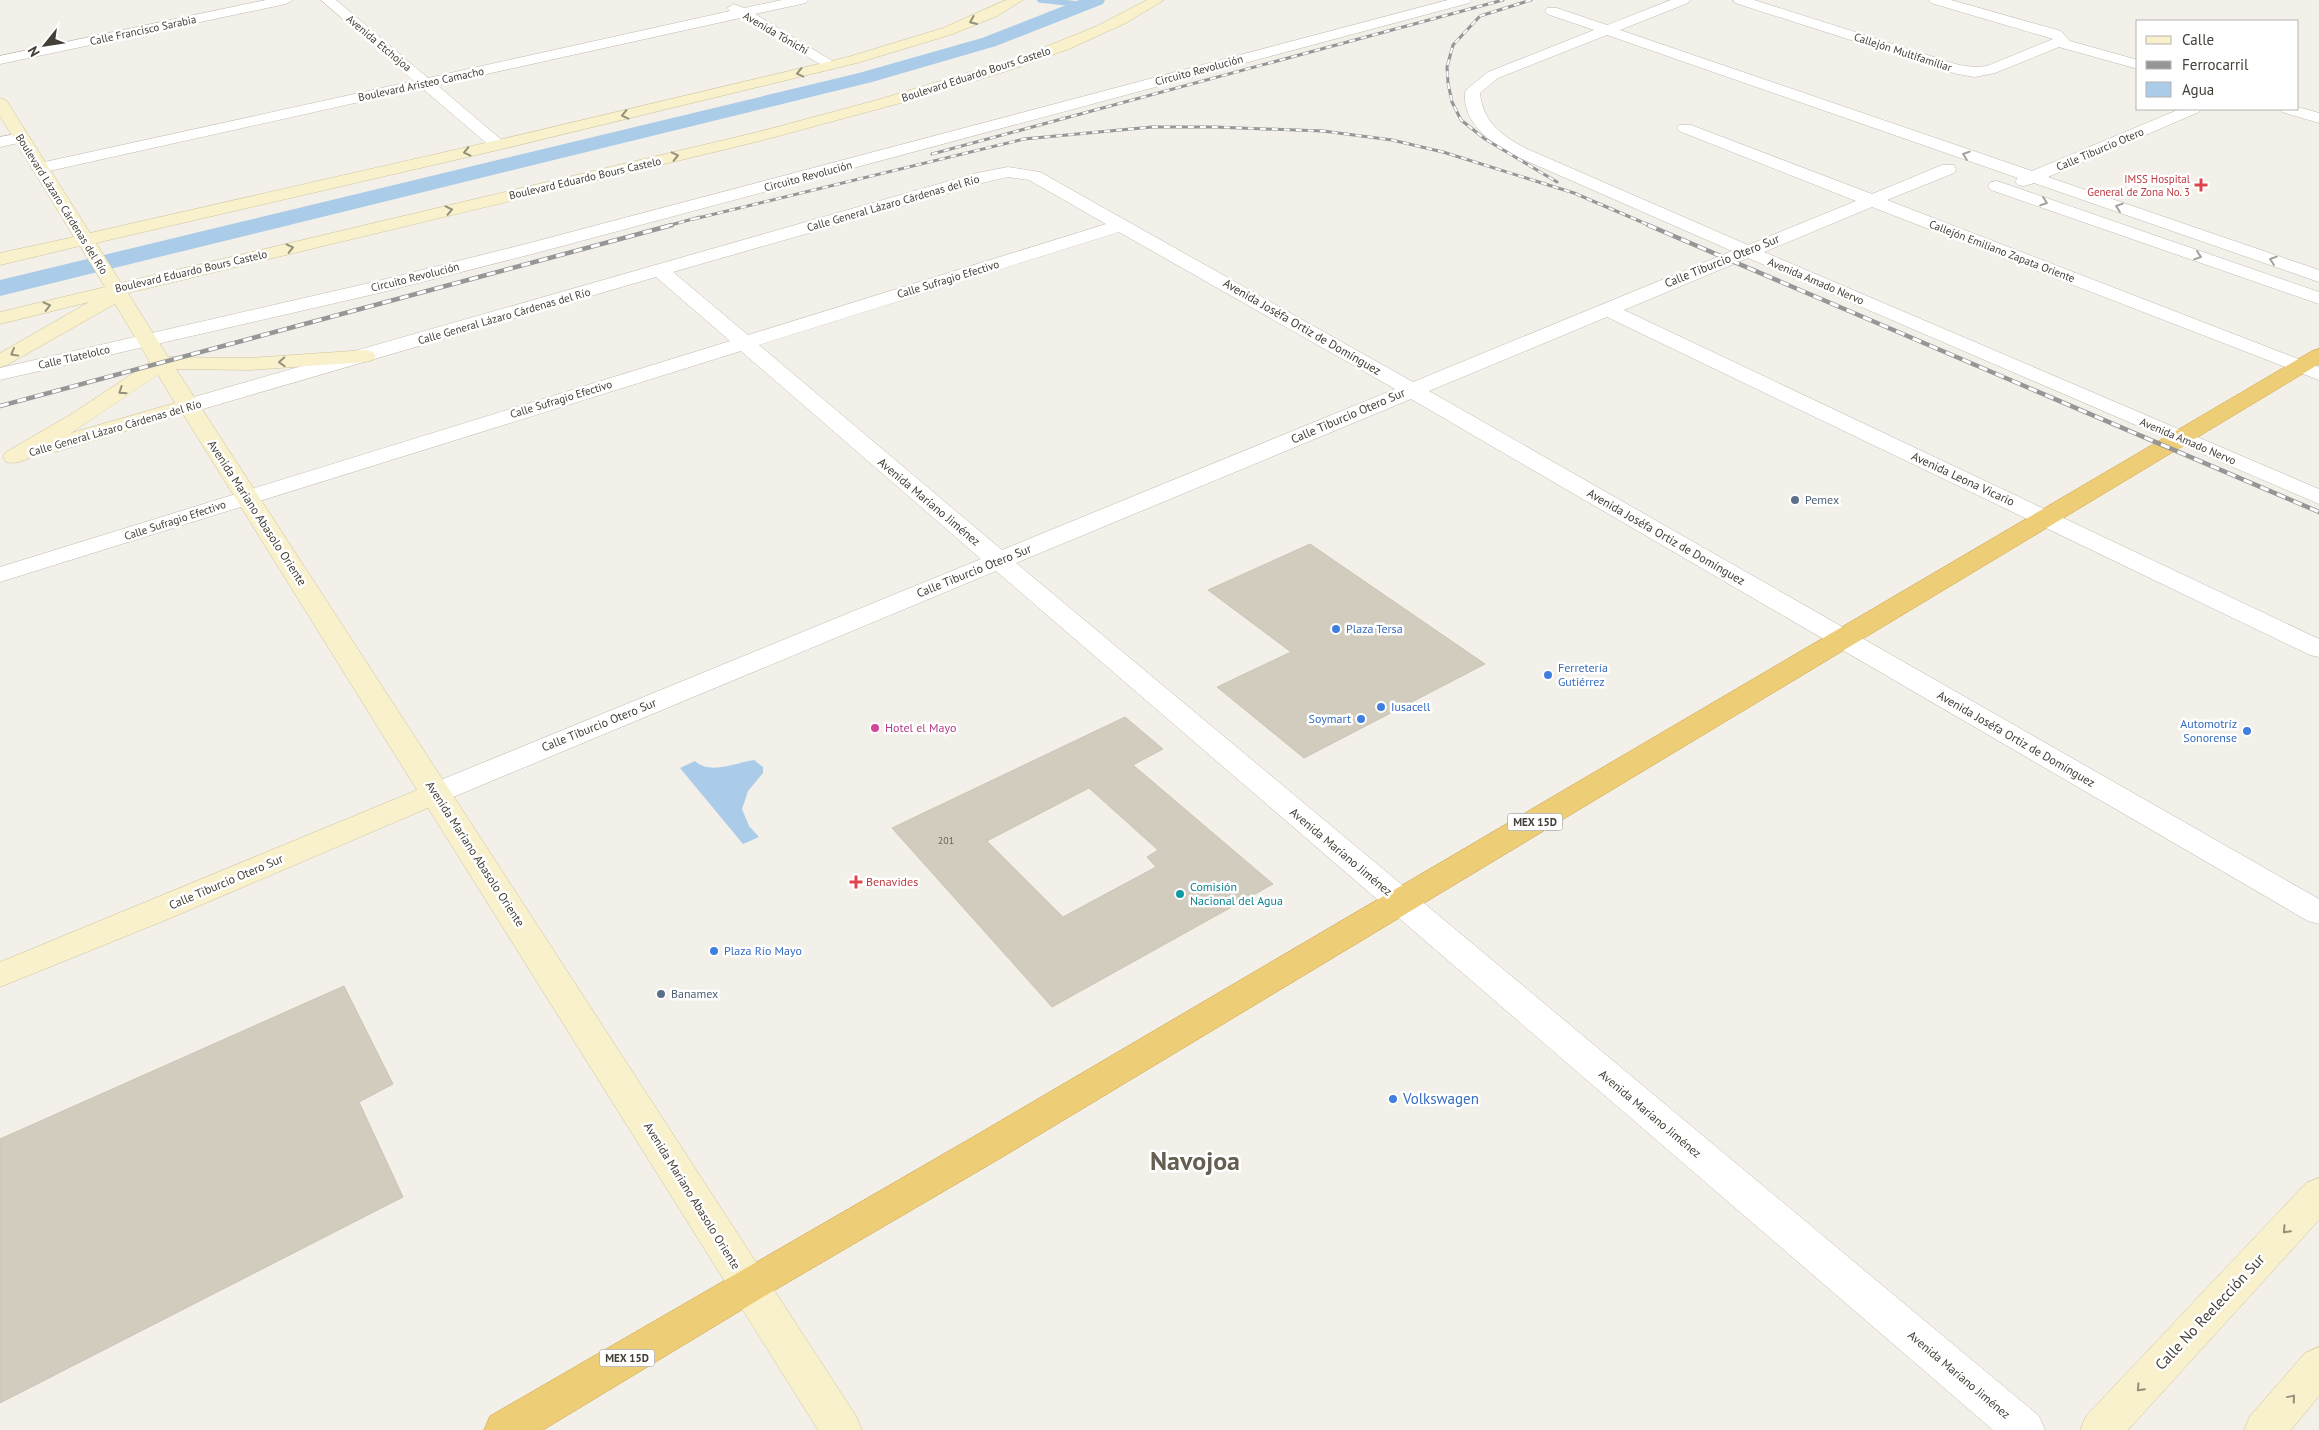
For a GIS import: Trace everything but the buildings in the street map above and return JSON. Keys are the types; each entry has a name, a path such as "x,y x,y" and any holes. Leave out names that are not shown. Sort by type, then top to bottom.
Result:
{"highway":[{"name":"MEX 15D","path":"505,1430 749,1285 978,1153 2180,438 2313,365"}],"main road":[{"path":"0,259 85,243 832,65 948,31 992,13 1016,0"},
{"name":"Boulevard Eduardo Bours Castelo","path":"0,318 114,287 760,136 887,103 975,76 1072,42 1116,23 1157,0"},
{"name":"Boulevard Lázaro Cárdenas del Río","path":"0,103 114,287"},
{"path":"0,361 114,287"},
{"name":"Avenida Mariano Abasolo Oriente","path":"114,287 841,1430"},
{"path":"7,459 84,416 155,352 268,363 366,356"},
{"name":"Calle General Lázaro Cárdenas del Río","path":"7,459 188,406"},
{"name":"Calle Tiburcio Otero Sur","path":"0,974 155,912 436,793"},
{"name":"Calle No Reelección Sur","path":"2101,1430 2319,1194"},
{"path":"2265,1430 2319,1366"}],"street":[{"name":"Calle Francisco Sarabia","path":"0,60 286,0"},
{"name":"Avenida Etchojoa","path":"328,0 498,145"},
{"name":"Avenida Tónichi","path":"720,0 832,65"},
{"name":"Boulevard Aristeo Camacho","path":"40,168 802,0"},
{"name":"Circuito Revolución","path":"155,352 379,287 594,232 1464,0"},
{"name":"Avenida Amado Nervo","path":"1683,0 1514,65 1481,82 1472,92 1471,103 1482,124 1510,147 1529,157 2319,497"},
{"name":"Callejón Multifamiliar","path":"1740,0 1966,71 1990,70 2061,40"},
{"path":"1936,0 2136,64"},
{"path":"1552,11 1607,29 1850,124 2032,178 2319,276"},
{"name":"Calle Tiburcio Otero","path":"2006,189 2192,110"},
{"path":"2291,110 2319,118"},
{"name":"Callejón Emiliano Zapata Oriente","path":"1686,128 1871,200 2313,365"},
{"path":"0,142 22,138"},
{"path":"1920,159 2319,298"},
{"name":"Avenida Joséfa Ortiz de Domínguez","path":"1008,172 1034,176 1046,181 2319,913"},
{"name":"Calle General Lázaro Cárdenas del Río","path":"188,406 983,176 1008,172"},
{"name":"Calle Tiburcio Otero Sur","path":"436,793 1871,200 1965,174"},
{"name":"Calle Sufragio Efectivo","path":"0,575 1123,225"},
{"name":"Avenida Maríano Jiménez","path":"660,271 998,561 2024,1430"},
{"name":"Avenida Leona Vicario","path":"1606,309 2319,649"},
{"name":"Calle Tlatelolco","path":"0,374 155,352"}],"water":[{"path":"754,760 763,767 763,773 748,791 742,809 749,826 759,837 743,844 680,768 695,761 701,765 715,768"}],"waterway":[{"path":"1040,0 1087,5"},
{"path":"0,288 865,78 989,42 1096,0"}],"railway":[{"path":"932,154 1503,0"},
{"path":"1531,0 1480,16 1453,45 1447,67 1448,83 1452,102 1461,120 1485,139 1557,182"},
{"path":"694,219 1024,139 1152,127 1214,127 1323,131 1392,140 1443,152 1574,193 1651,226"},
{"path":"667,226 700,217"},
{"path":"0,406 672,225"},
{"path":"1648,225 2319,512"}],"place":[{"name":"IMSS Hospital General de Zona No. 3","path":"2201,185"},
{"name":"Pemex","path":"1795,500"},
{"name":"Plaza Tersa","path":"1336,629"},
{"name":"Ferretería Gutiérrez","path":"1548,675"},
{"name":"Iusacell","path":"1381,707"},
{"name":"Soymart","path":"1361,719"},
{"name":"Hotel el Mayo","path":"875,728"},
{"name":"Automotríz Sonorense","path":"2247,731"},
{"name":"Benavides","path":"856,882"},
{"name":"Comisión Nacional del Agua","path":"1180,894"},
{"name":"Plaza Río Mayo","path":"714,951"},
{"name":"Banamex","path":"661,994"},
{"name":"Volkswagen","path":"1393,1099"}],"district":[{"name":"Navojoa","path":"1195,1161"}]}
